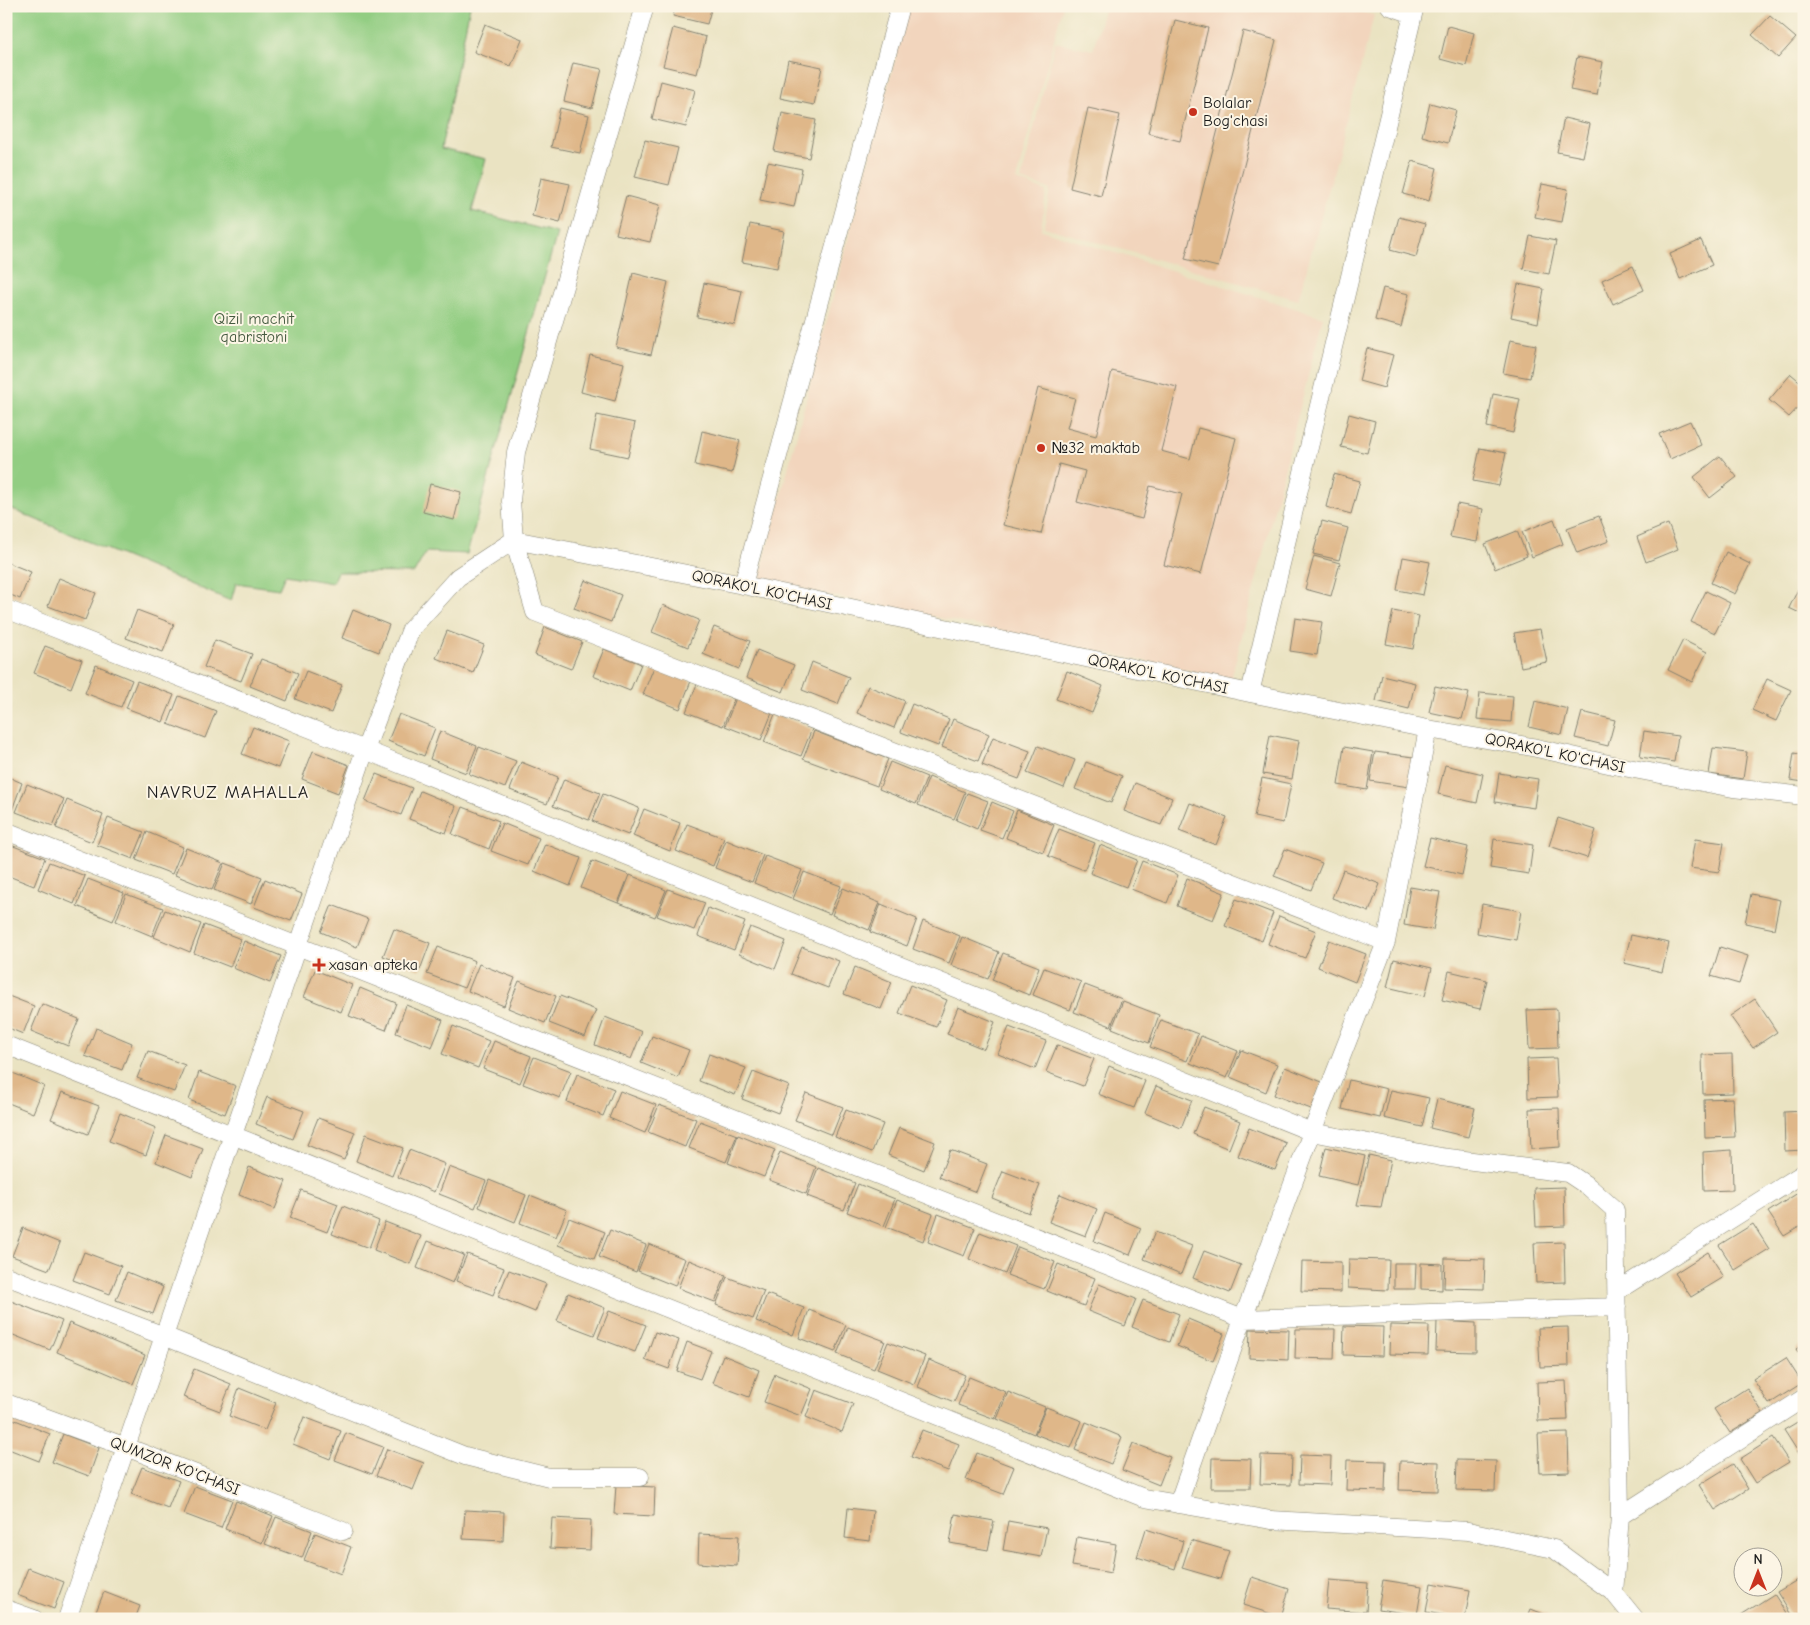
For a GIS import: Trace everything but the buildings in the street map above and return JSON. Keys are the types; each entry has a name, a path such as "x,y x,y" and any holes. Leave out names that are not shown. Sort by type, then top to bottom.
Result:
{"street":[{"path":"743,585 900,6"},
{"path":"1250,693 1414,10 1390,6"},
{"path":"640,8 516,452 511,501 514,540 535,612 1386,942"},
{"path":"67,1619 365,750 411,629 458,577 514,540"},
{"name":"QORAKO'L KO'CHASI","path":"514,540 743,585 1428,729 1532,747 1613,765 1734,788 1804,796"},
{"path":"6,609 365,750 1312,1132 1441,1157 1568,1173 1589,1187 1616,1210 1620,1516 1614,1593"},
{"path":"1178,1504 1243,1319 1312,1132 1386,942 1428,729"},
{"path":"6,832 1243,1319 1617,1299 1804,1173"},
{"path":"6,1046 1144,1498 1271,1520 1468,1530 1554,1549 1614,1593 1635,1619"},
{"path":"6,1276 164,1336 465,1456 549,1477 640,1477"},
{"path":"1620,1516 1804,1398"},
{"name":"QUMZOR KO'CHASI","path":"6,1403 343,1531"},
{"path":"6,1609 34,1619"}],"shaded area":[{"name":"№32 maktab","path":"909,6 1063,6 1016,180 1046,191 1041,230 1323,317 1231,679 759,580"},
{"name":"Bolalar Bog'chasi","path":"1105,6 1338,6 1374,15 1298,300 1044,227 1050,189 1021,180 1055,42 1093,50"}],"green space":[{"name":"Qizil machit qabristoni","path":"6,6 470,6 441,149 486,159 472,211 557,233 467,554 426,552 414,573 337,572 332,583 285,575 279,589 236,583 231,601 6,507"}],"place":[{"name":"Bolalar Bog'chasi","path":"1193,112"},
{"name":"№32 maktab","path":"1041,448"},
{"name":"xasan apteka","path":"319,965"}],"district":[{"name":"NAVRUZ MAHALLA","path":"228,792"}]}
